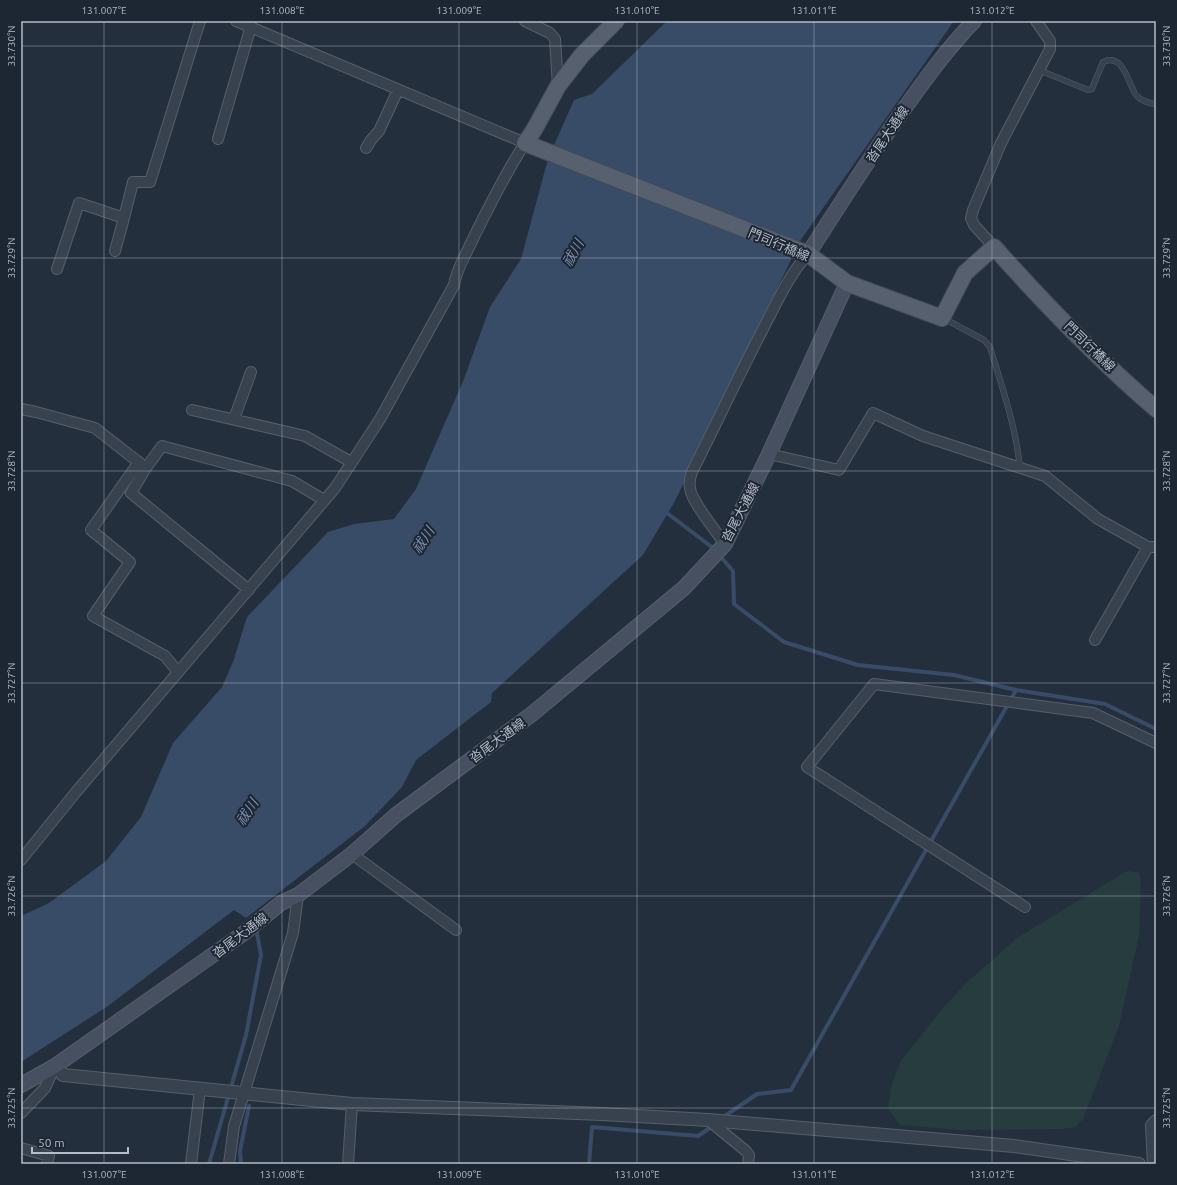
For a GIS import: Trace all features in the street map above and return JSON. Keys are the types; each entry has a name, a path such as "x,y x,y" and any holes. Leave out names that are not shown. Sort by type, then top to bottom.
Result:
{"main road":[{"path":"532,146 534,130 558,86 582,55 616,21"},
{"name":"沓尾大通線","path":"805,253 938,62 974,21"},
{"name":"門司行橋線","path":"532,146 805,253 847,283 942,318"},
{"path":"942,318 965,273 994,247"},
{"name":"門司行橋線","path":"994,247 1018,274 1156,409"},
{"name":"沓尾大通線","path":"21,1085 55,1066 244,934 281,903 298,895 352,854 396,815 532,714 684,588 725,544 769,454 847,283"}],"street":[{"path":"115,251 133,182 150,182 200,21"},
{"path":"21,860 76,792 335,488 380,419 454,285 455,277 509,168 532,146 236,21"},
{"path":"525,21 550,33 555,39 558,86"},
{"path":"994,247 974,224 972,218 973,210 1002,143 1050,49 1050,41 1036,21"},
{"path":"218,139 250,26"},
{"path":"366,148 379,131 398,90"},
{"path":"57,269 79,203 124,218"},
{"path":"725,544 697,504 690,489 692,472 783,290 805,253"},
{"path":"234,419 251,372"},
{"path":"21,409 95,428 143,465"},
{"path":"192,410 305,436 351,462"},
{"path":"769,454 839,470 873,413 923,436 1045,476 1098,519 1152,547 1095,640"},
{"path":"178,672 166,656 93,616 130,562 91,530 143,465 162,446 292,481 324,500"},
{"path":"143,465 131,493 249,590"},
{"path":"1025,907 807,767 874,684 1093,713 1156,743"},
{"path":"352,854 456,930"},
{"path":"229,1164 240,1093 293,933 298,895"},
{"path":"21,1113 45,1088 55,1066 63,1075 352,1104 602,1114 708,1120 1014,1146 1139,1164"},
{"path":"191,1164 202,1090"},
{"path":"348,1164 352,1104"},
{"path":"708,1120 746,1151 749,1155 748,1164"},
{"path":"1153,1164 1151,1125 1156,1120"},
{"path":"21,1148 49,1156 47,1164"}],"lane":[{"path":"1039,70 1088,90 1092,88 1102,62 1114,60 1121,66 1137,95 1141,99 1156,104"},
{"path":"942,318 984,340 990,347 1019,452 1020,468"}],"green space":[{"path":"1129,871 1139,873 1141,881 1139,936 1119,1026 1083,1119 1075,1127 1061,1129 958,1130 900,1125 888,1109 891,1087 901,1061 938,1014 964,985 1017,938"}],"water":[{"name":"祓川","path":"667,21 954,21 800,241 675,501 643,555 492,693 491,702 416,760 402,787 365,826 246,918 234,910 108,1006 21,1062 21,916 49,903 106,861 141,817 173,743 222,687 233,662 247,617 328,532 354,524 394,519 416,489 464,379 490,307 521,259 548,159 574,100 592,94"}],"waterway":[{"path":"664,515 667,513 713,548 733,571 734,604 784,642 858,665 954,675 1016,690 1105,704 1156,729"},
{"path":"722,1118 757,1094 791,1090 1016,690"},
{"path":"209,1164 246,1035 261,955 256,928"},
{"path":"241,1164 240,1151 249,1106"},
{"path":"589,1164 592,1127 698,1136 714,1125"}]}
